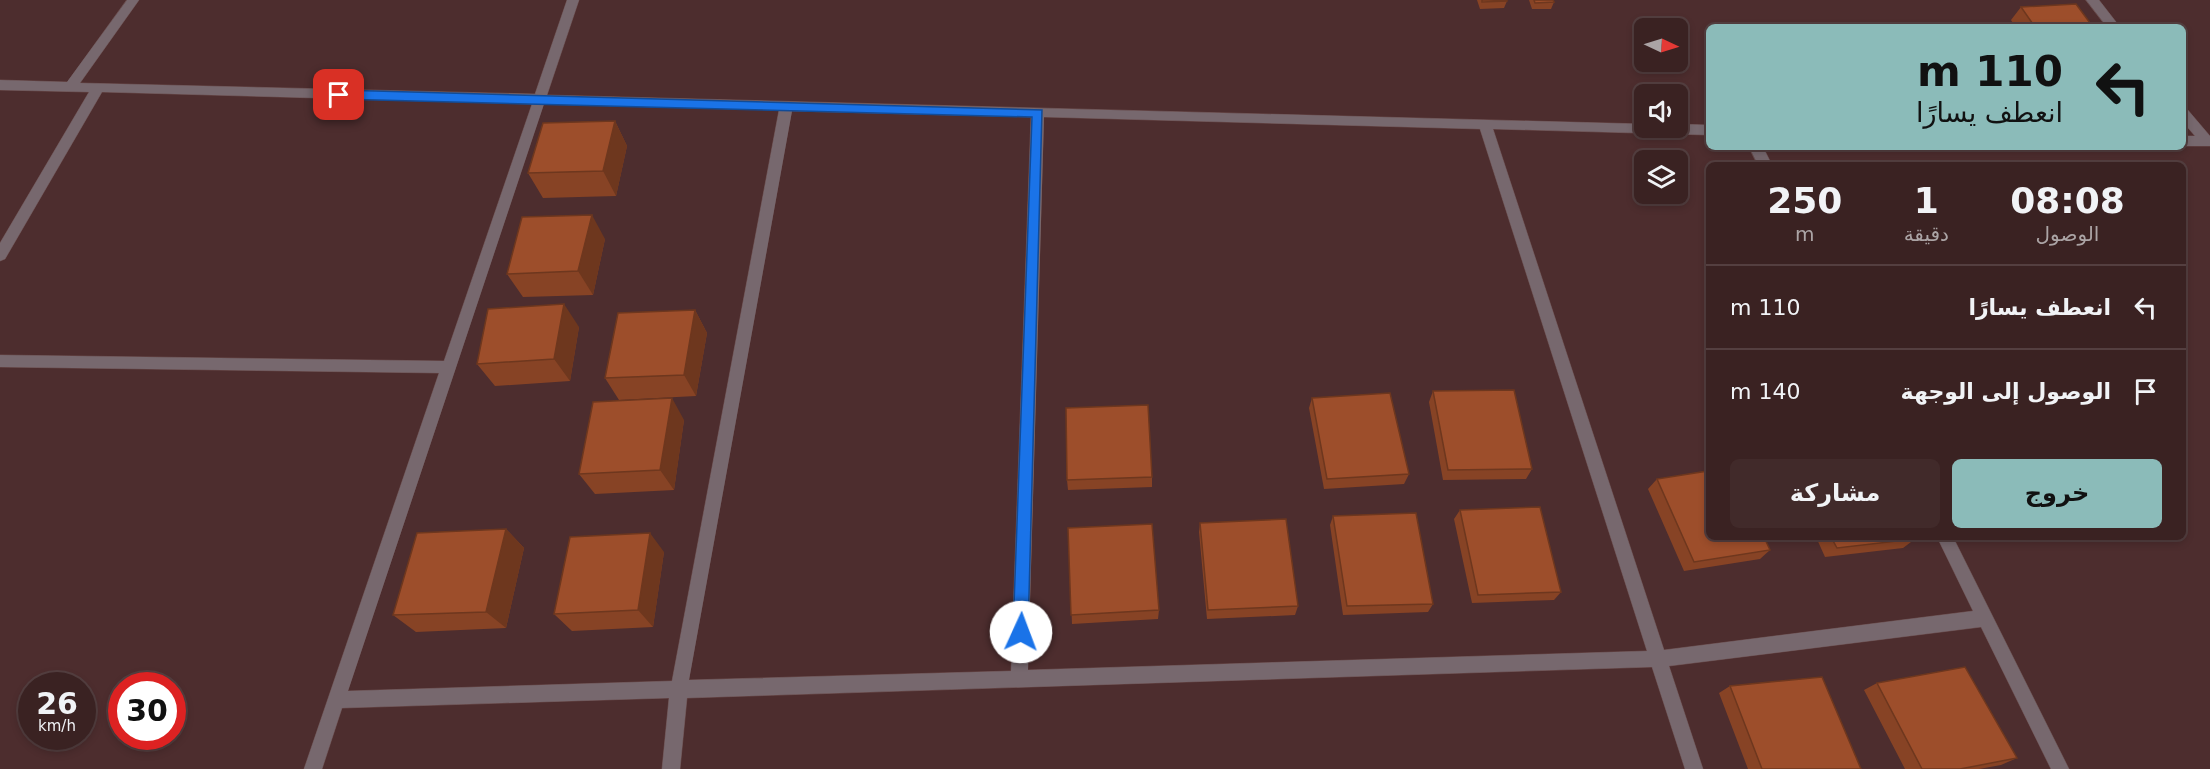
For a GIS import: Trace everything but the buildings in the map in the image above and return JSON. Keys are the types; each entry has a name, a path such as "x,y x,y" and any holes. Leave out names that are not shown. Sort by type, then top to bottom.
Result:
{"street":[{"path":"70,87 133,0"},
{"path":"313,769 573,0"},
{"path":"2092,0 2112,24"},
{"path":"0,85 1706,130"},
{"path":"0,255 98,88"},
{"path":"671,769 679,690 786,106"},
{"path":"1019,679 1038,113"},
{"path":"2186,116 2208,141"},
{"path":"1485,124 1694,769"},
{"path":"2186,141 2208,141"},
{"path":"0,361 449,367"},
{"path":"1946,540 2060,769"},
{"path":"335,700 1658,659 1985,618"}],"route":[{"path":"339,95 1038,113 1021,632"}]}
